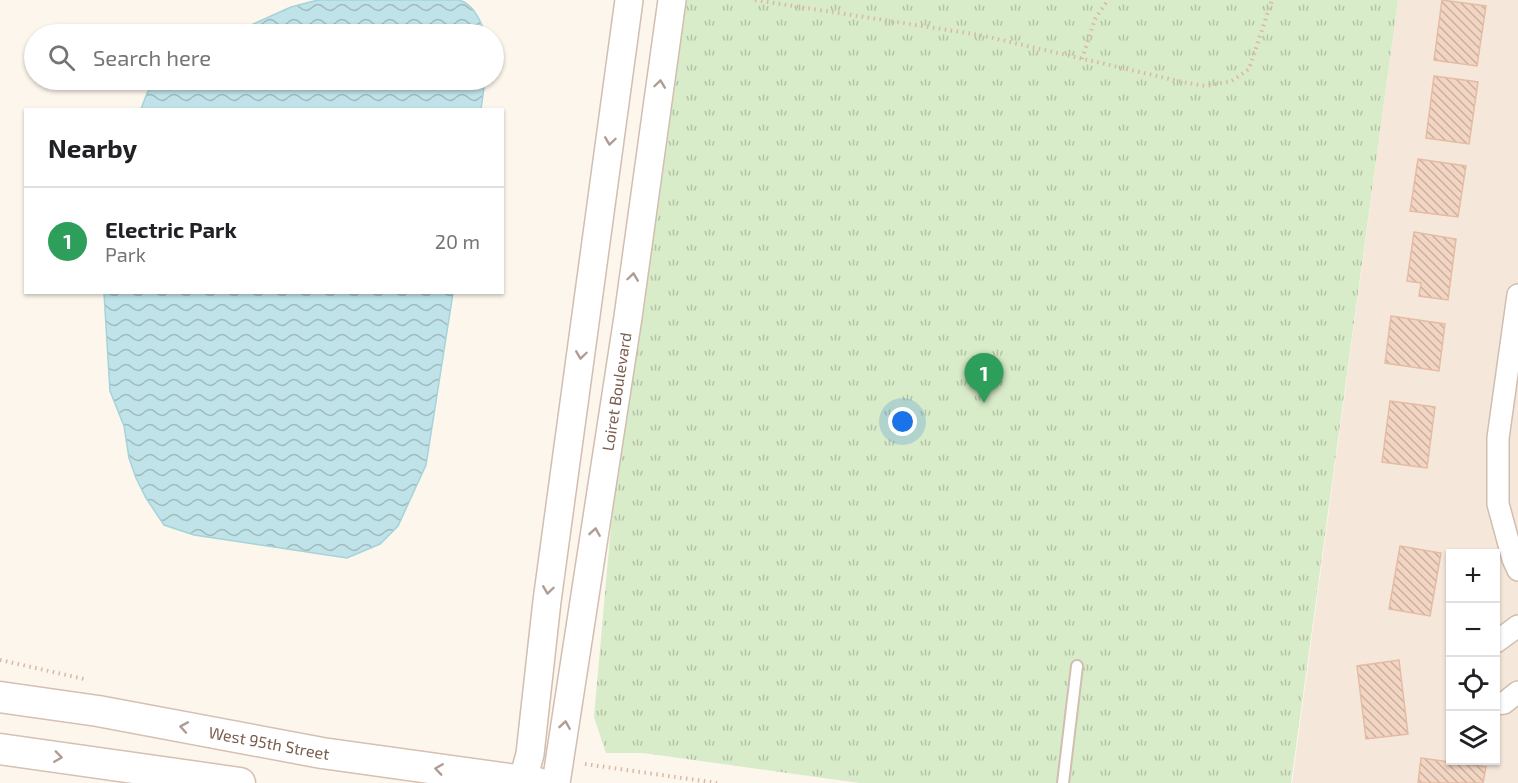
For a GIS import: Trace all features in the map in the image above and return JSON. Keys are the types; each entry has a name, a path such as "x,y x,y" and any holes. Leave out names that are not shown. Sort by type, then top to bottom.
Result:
{"main road":[{"name":"West 95th Street","path":"0,697 98,711 322,753 527,782"},
{"path":"0,749 240,783"}],"street":[{"path":"527,782 547,601 629,0"},
{"name":"Loiret Boulevard","path":"558,771 628,316 672,0"},
{"path":"1518,295 1498,438 1498,504 1518,570"},
{"path":"587,311 628,316"},
{"path":"1500,639 1518,626"},
{"path":"1500,704 1518,692"}],"lane":[{"path":"1063,783 1077,666"}],"path":[{"path":"755,0 980,35 1206,86 1232,81 1249,69 1272,0"},
{"path":"1082,59 1095,19 1108,0"},
{"path":"0,660 86,680"},
{"path":"558,771 591,765 717,783"}],"shaded area":[{"path":"1398,0 1518,0 1518,783 1292,783"}],"green space":[{"path":"680,0 1398,0 1291,783 860,783 643,753 606,753 594,717 613,503"}],"water":[{"path":"318,0 459,0 472,9 481,24 253,24 291,7"},
{"path":"149,90 484,90 481,108 141,108"},
{"path":"104,294 453,294 426,465 398,526 380,544 347,558 194,535 164,525 136,478 129,458 124,426 110,391"}],"building":[{"path":"1442,0 1486,6 1477,66 1434,60"},
{"path":"1434,76 1478,82 1469,144 1426,138"},
{"path":"1418,159 1466,166 1458,217 1410,211"},
{"path":"1414,232 1456,239 1448,300 1419,296 1421,283 1407,281"},
{"path":"1391,316 1445,324 1439,371 1385,363"},
{"path":"1390,401 1435,407 1427,468 1382,462"},
{"path":"1400,546 1441,553 1430,616 1389,609"},
{"path":"1399,660 1408,734 1366,739 1357,666"},
{"path":"1421,758 1446,761 1446,765 1486,767 1483,783 1418,783"}],"place":[{"name":"Electric Park","path":"984,403"}]}
